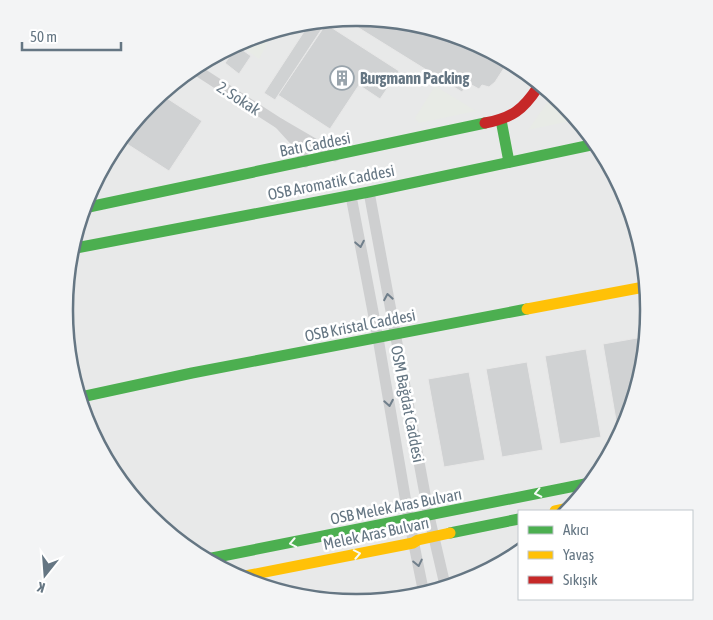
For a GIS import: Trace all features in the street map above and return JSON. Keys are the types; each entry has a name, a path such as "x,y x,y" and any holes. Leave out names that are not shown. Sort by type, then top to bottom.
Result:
{"street":[{"name":"2. Sokak","path":"201,73 280,124 335,156"},
{"name":"Batı Caddesi","path":"92,206 501,120 514,115 524,107 535,90"},
{"path":"501,120 509,162"},
{"name":"2. Sokak","path":"280,124 300,146 305,162"},
{"name":"OSB Aromatik Caddesi","path":"80,247 351,196 587,145"},
{"name":"OSM Bağdat Caddesi","path":"369,192 394,335 444,580"},
{"name":"OSM Bağdat Caddesi","path":"351,196 422,586"},
{"name":"OSB Kristal Caddesi","path":"86,396 192,373 640,288"},
{"name":"OSB Melek Aras Bulvarı","path":"217,557 580,485"},
{"name":"Melek Aras Bulvarı","path":"254,574 413,543 518,519"}],"shaded area":[{"path":"356,26 375,27 430,36 448,41 482,56 498,64 529,85 570,123 582,137 602,168 619,201 631,237 638,273 640,329 631,383 619,419 602,452 582,483 558,510 518,510 518,543 498,556 448,579 394,591 356,594 338,593 283,584 265,579 231,564 215,556 184,535 143,497 131,483 111,452 94,419 82,383 75,347 73,291 82,237 94,201 111,168 131,137 169,97 215,64 265,41 319,29"},
{"path":"267,41 267,44 259,59 245,49"},
{"path":"435,86 476,111 419,123 415,118"},
{"path":"548,101 568,121 528,130"}],"building":[{"path":"356,26 394,29 448,41 504,68 495,82 489,87 482,85 479,89 468,83 462,92"},
{"name":"Burgmann Packing","path":"332,28 399,71 380,99 359,85 330,129 278,95 323,29"},
{"path":"322,29 275,100 264,93 304,31"},
{"path":"243,50 251,56 239,74 225,63 229,57"},
{"path":"167,98 202,121 169,171 127,144 143,123"},
{"path":"639,338 631,383 617,424 603,344"},
{"path":"586,349 601,437 560,444 545,356"},
{"path":"527,362 543,450 502,457 486,369"},
{"path":"469,372 485,460 444,467 428,379"}],"traffic: fast":[{"path":"501,120 509,162"},
{"path":"92,206 485,123"},
{"path":"80,247 369,192 588,146"},
{"path":"86,396 192,373 527,309"},
{"path":"217,557 580,485"},
{"path":"450,533 518,519"}],"traffic: slow":[{"path":"527,309 640,288"},
{"path":"254,574 413,543 418,540 450,533"}],"traffic: jam":[{"path":"485,123 503,119 516,112 536,90"}],"place":[{"name":"Burgmann Packing","path":"342,78"}]}
